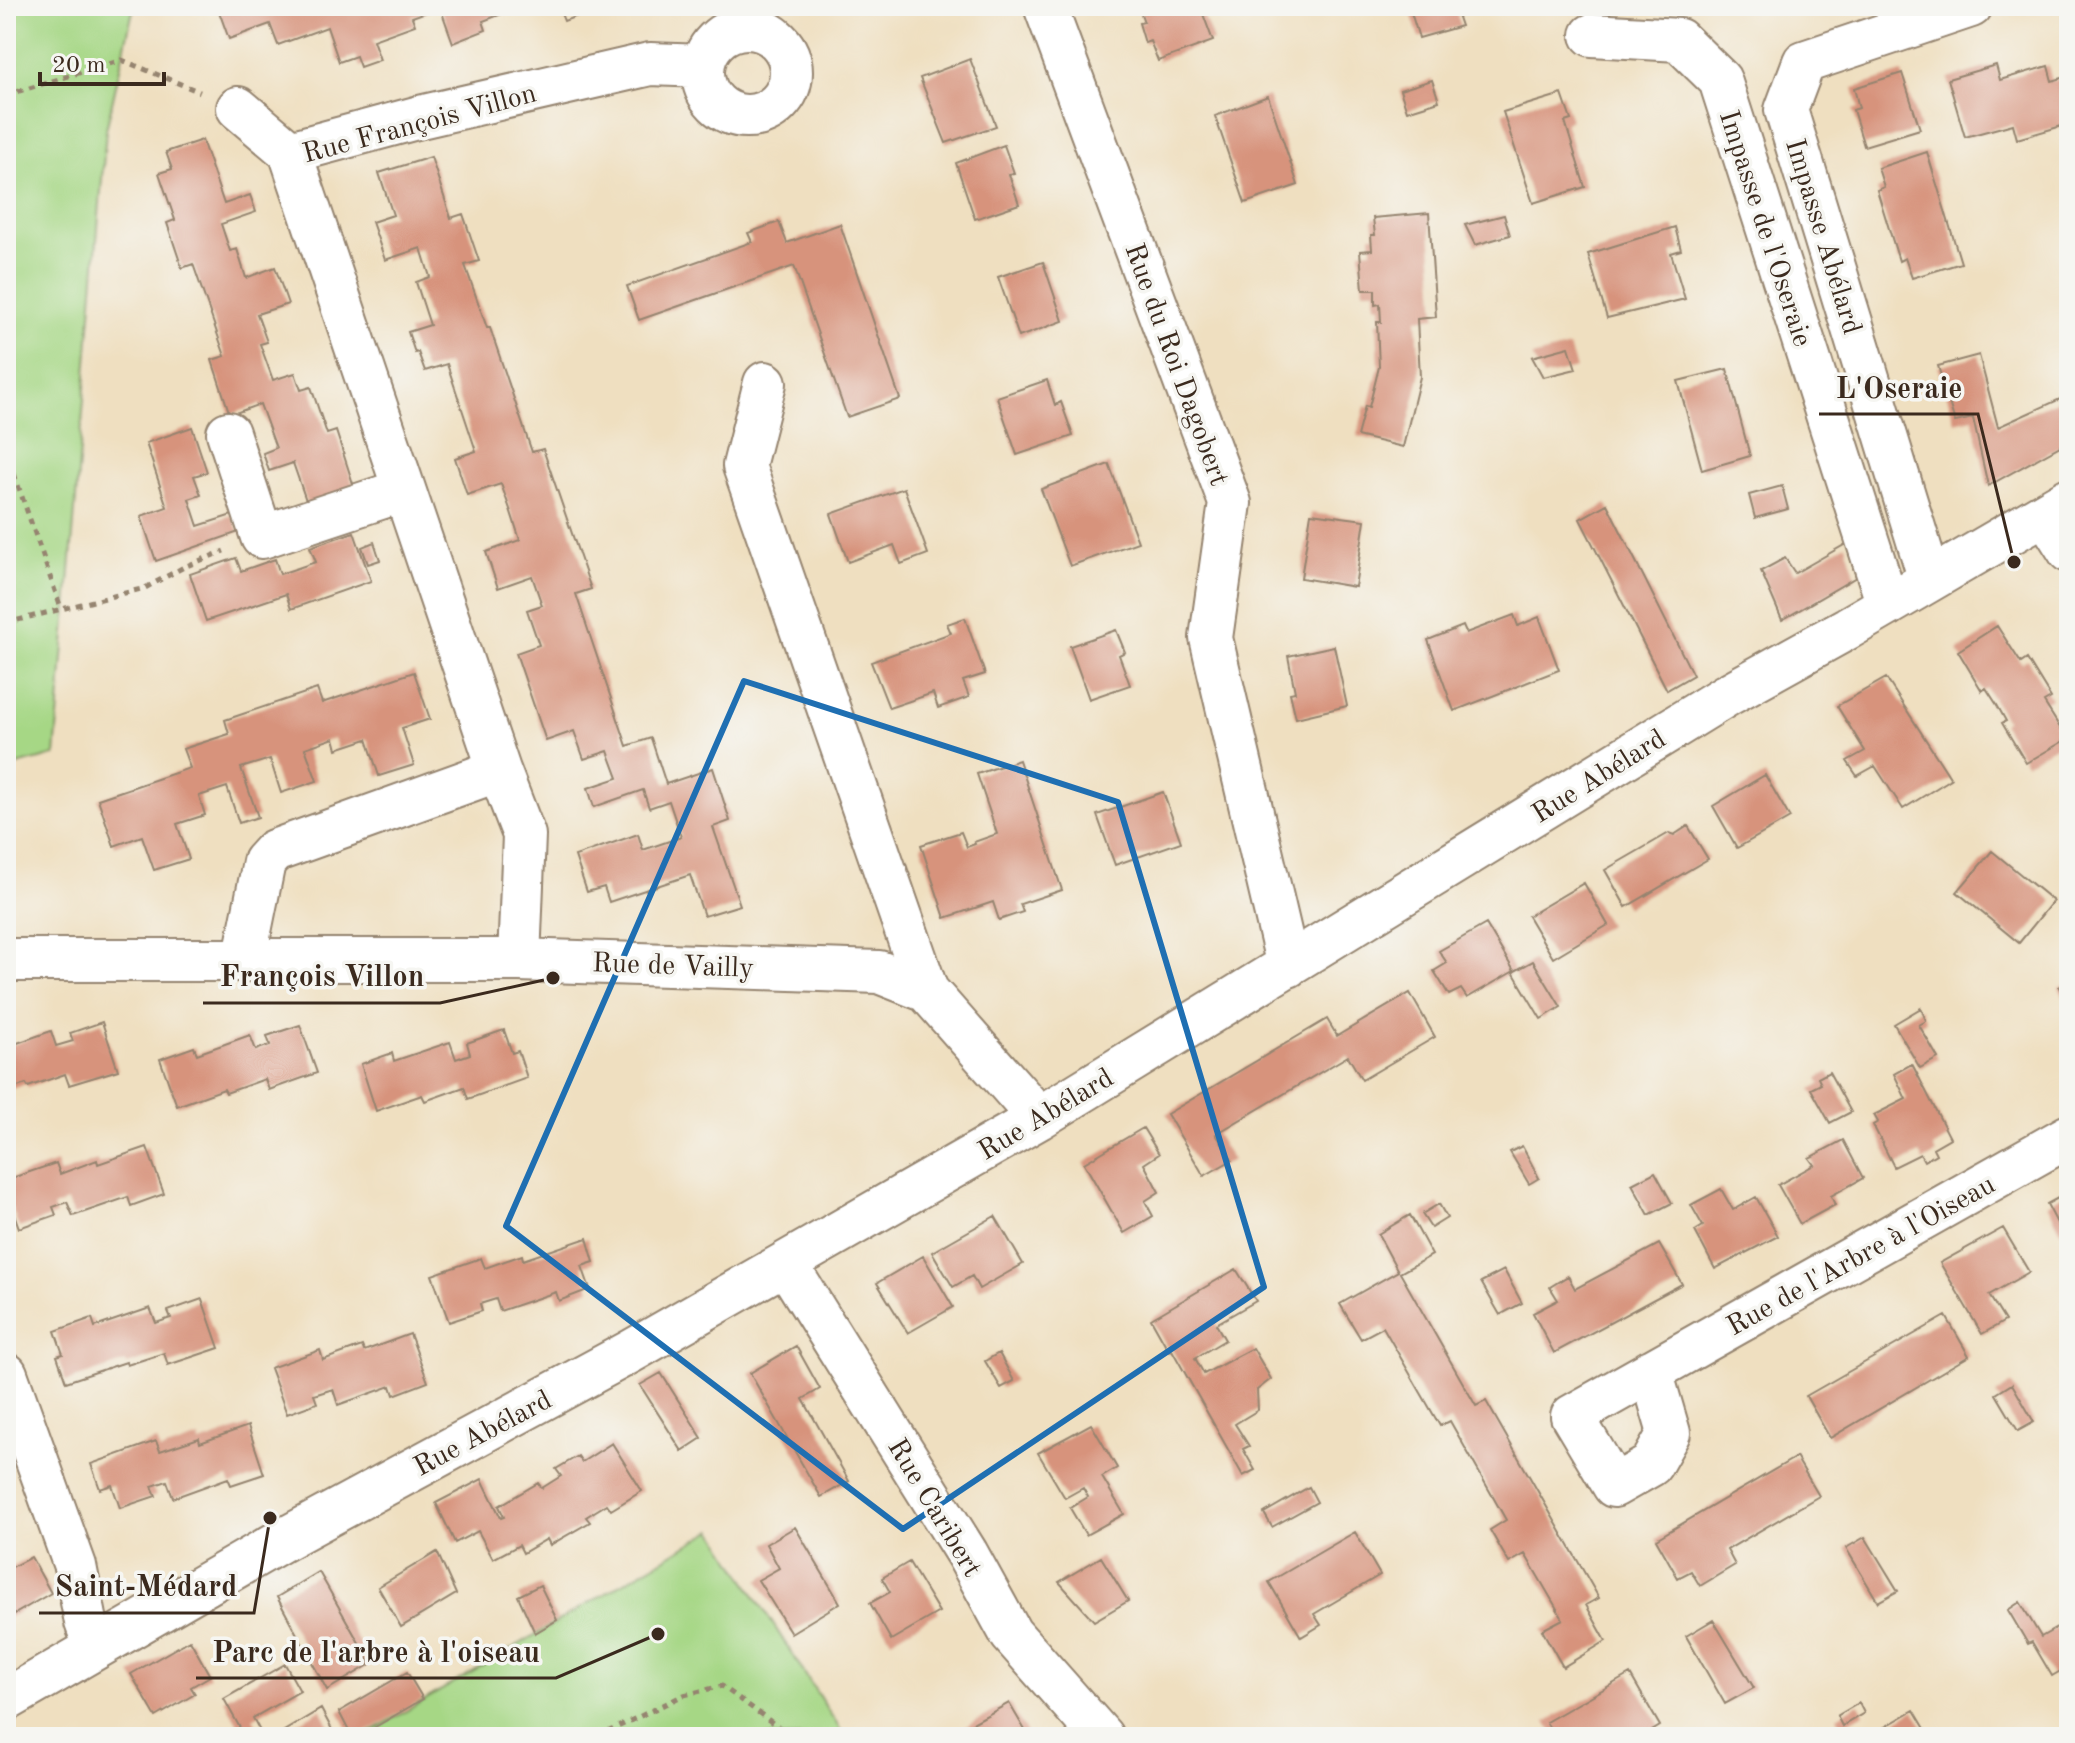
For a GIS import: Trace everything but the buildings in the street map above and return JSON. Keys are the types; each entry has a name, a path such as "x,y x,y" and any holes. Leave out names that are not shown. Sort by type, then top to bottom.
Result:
{"street":[{"name":"Rue du Roi Dagobert","path":"1045,6 1230,503 1211,638 1288,966"},
{"name":"Impasse Abélard","path":"1930,580 1786,110 1804,62 1971,6"},
{"name":"Impasse de l'Oseraie","path":"1592,35 1679,40 1720,80 1888,605"},
{"name":"Rue François Villon","path":"519,960 524,835 499,770 290,152 420,117 650,64 703,66"},
{"path":"238,108 290,152"},
{"path":"765,383 744,466 927,991"},
{"path":"228,433 262,537 404,490"},
{"name":"Rue Abélard","path":"6,1700 279,1542 630,1352 1039,1118 1727,695 2057,506"},
{"path":"2057,506 2069,551"},
{"path":"244,961 264,862 274,851 499,770"},
{"name":"Rue de Vailly","path":"6,960 519,960 879,972 927,991 1039,1118"},
{"name":"Rue de l'Arbre à l'Oiseau","path":"1651,1371 2069,1136"},
{"name":"Rue Caribert","path":"786,1264 967,1554 1011,1634 1102,1737"},
{"path":"6,1374 20,1454 75,1566 86,1622 95,1647"}],"path":[{"path":"6,95 122,60 238,108"},
{"path":"6,451 61,608"},
{"path":"6,623 145,588 184,567 262,537"},
{"path":"597,1737 684,1695 722,1686 792,1737"}],"highlighted area":[{"path":"744,681 1118,802 1264,1287 903,1529 506,1226"}],"green space":[{"path":"6,6 134,6 106,130 55,755 6,768"},
{"path":"713,1530 845,1737 362,1737"}],"place":[{"name":"L'Oseraie","path":"2014,562"},
{"name":"François Villon","path":"553,978"},
{"name":"Saint-Médard","path":"270,1518"},
{"name":"Parc de l'arbre à l'oiseau","path":"658,1634"}]}
